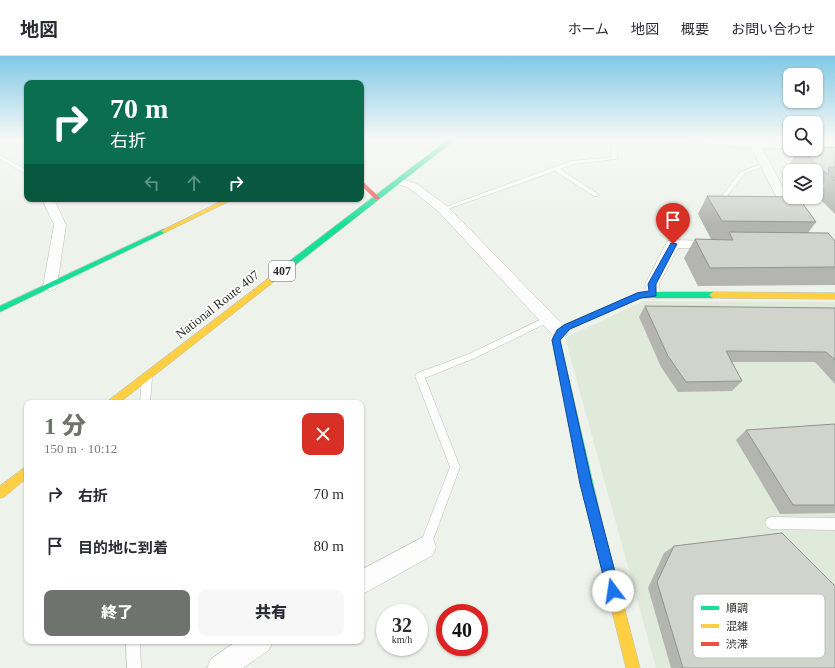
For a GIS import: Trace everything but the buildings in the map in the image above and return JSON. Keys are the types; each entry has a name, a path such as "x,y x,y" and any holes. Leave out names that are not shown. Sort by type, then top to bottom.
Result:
{"main road":[{"name":"National Route 407","path":"116,400 416,168"},
{"path":"364,185 377,198"},
{"path":"0,309 225,202"},
{"path":"633,668 586,484 556,340 560,332 567,327 640,295 835,296"},
{"path":"0,493 24,473"}],"street":[{"path":"769,168 783,186"},
{"path":"399,181 413,186 443,209 560,332"},
{"path":"823,190 835,190"},
{"path":"783,200 782,205 800,228"},
{"path":"49,202 60,224 50,286"},
{"path":"653,294 652,284 673,244 729,245"},
{"path":"364,581 425,547"},
{"path":"220,668 256,644"}],"lane":[{"path":"443,209 555,168 596,195"},
{"path":"725,206 717,206 742,174 757,168"},
{"path":"425,547 455,467 420,376 472,356 548,319"},
{"path":"145,400 148,374"},
{"path":"771,523 835,524"},
{"path":"133,644 134,668"}],"shaded area":[{"path":"644,301 835,302 835,668 656,668 565,338"}],"traffic: fast":[{"path":"277,275 416,168"},
{"path":"0,309 164,231"},
{"path":"596,522 556,340 560,332 567,327 640,295 713,295"}],"traffic: slow":[{"path":"164,231 225,202"},
{"path":"116,400 277,275"},
{"path":"713,295 835,296"},
{"path":"0,493 24,473"},
{"path":"596,522 633,668"}],"traffic: jam":[{"path":"364,185 377,198"}],"route":[{"path":"613,591 586,484 556,340 560,332 567,327 640,295 653,294 652,284 673,244"}]}
